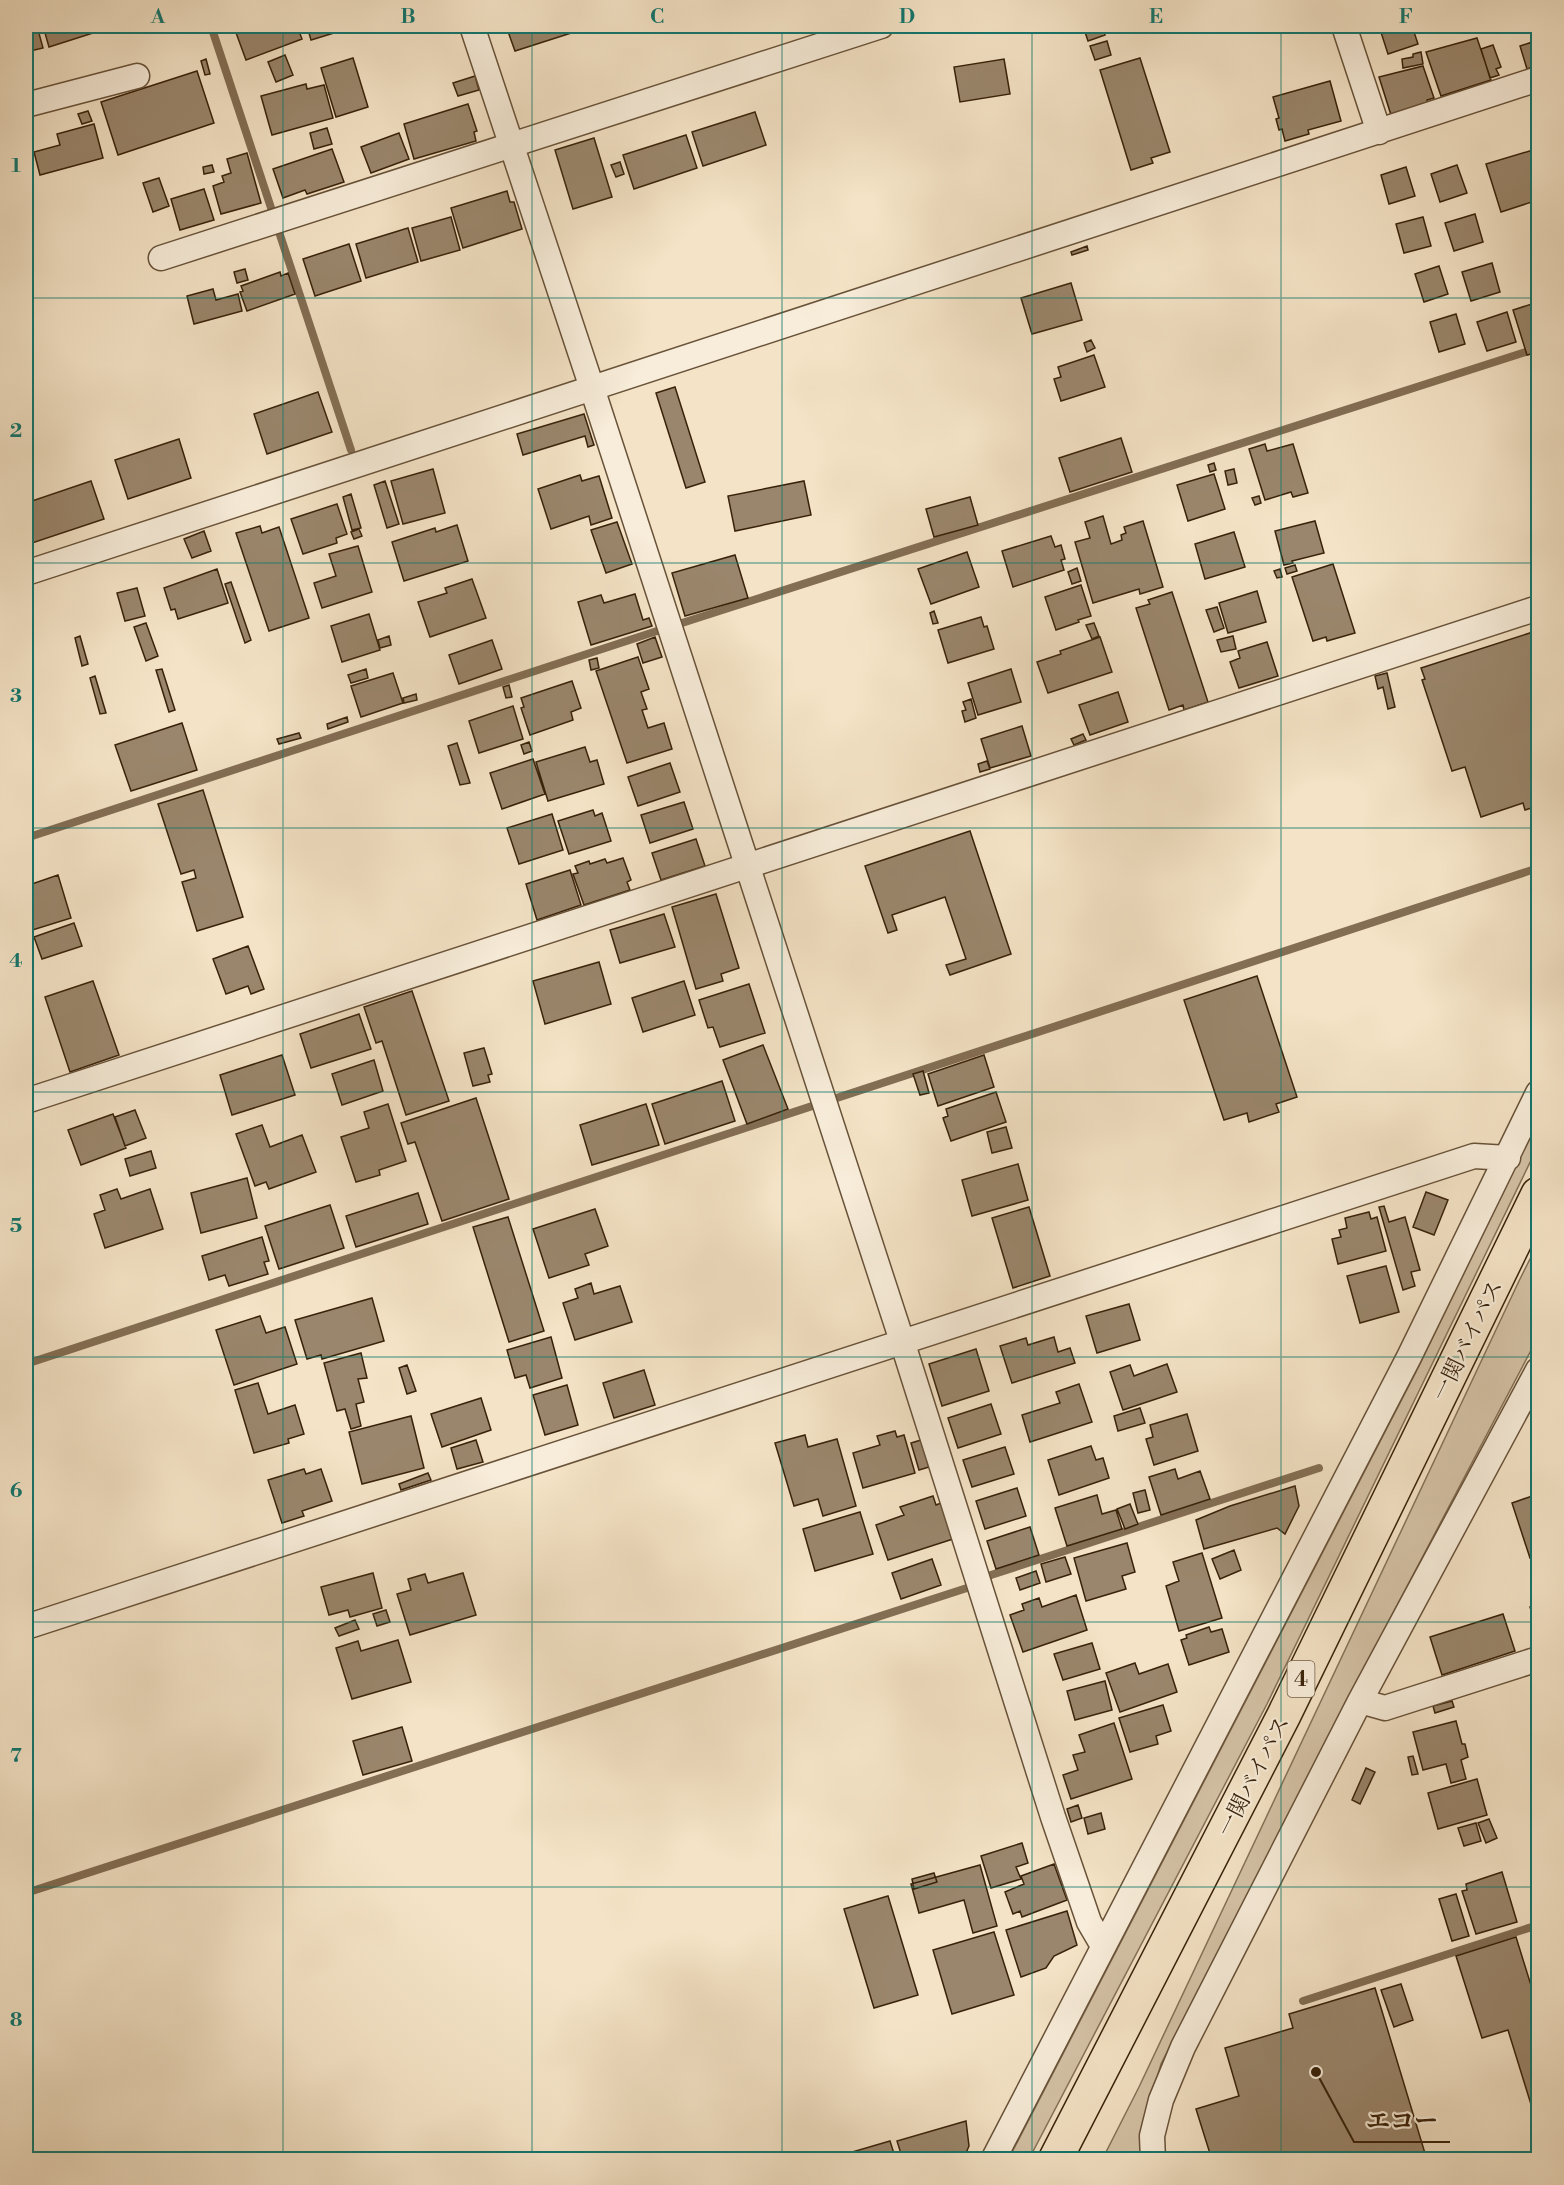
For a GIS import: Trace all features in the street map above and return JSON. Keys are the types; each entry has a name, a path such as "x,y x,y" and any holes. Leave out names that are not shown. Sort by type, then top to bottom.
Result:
{"highway":[{"name":"一関バイパス","path":"1054,2160 1284,1715 1539,1194"},
{"path":"1080,2160 1234,1845 1284,1715"}],"street":[{"path":"472,26 902,1341 1053,1817 1089,1922 1103,1946"},
{"path":"161,258 882,26"},
{"path":"1344,26 1379,132"},
{"path":"26,105 137,76"},
{"path":"26,573 1539,79"},
{"path":"26,1101 1539,608"},
{"path":"993,2160 1409,1357 1539,1093"},
{"path":"26,1627 1474,1156 1508,1158"},
{"path":"1153,2160 1152,2136 1161,2100 1183,2047 1360,1701 1539,1370"},
{"path":"1360,1701 1385,1708 1539,1659"}],"shaded area":[{"path":"1538,1119 1538,1146 1267,1704 1029,2159 1008,2160 1416,1372"},
{"path":"1538,1243 1538,1337 1349,1697 1161,2064 1142,2130 1141,2159 1102,2160 1139,2087"}],"building":[{"path":"26,26 37,26 43,48 26,52"},
{"path":"43,26 91,26 93,33 49,47"},
{"path":"246,26 297,26 302,39 246,60 235,30"},
{"path":"307,26 346,26 347,29 311,40"},
{"path":"506,26 593,26 515,51"},
{"path":"1102,26 1105,35 1088,41 1085,32"},
{"path":"1292,26 1312,26 1293,31"},
{"path":"1379,26 1412,26 1418,44 1388,54"},
{"path":"1533,26 1538,26 1538,41"},
{"path":"1477,38 1491,80 1441,96 1426,52"},
{"path":"1107,41 1111,55 1095,60 1090,46"},
{"path":"1532,42 1538,65 1527,69 1520,46"},
{"path":"1493,45 1501,67 1496,69 1499,75 1490,78 1481,49"},
{"path":"1421,52 1423,64 1403,68 1402,59 1413,57 1413,54"},
{"path":"285,55 293,75 276,82 268,62"},
{"path":"353,58 368,107 336,117 321,68"},
{"path":"1140,58 1170,152 1151,158 1153,163 1131,170 1100,70"},
{"path":"206,59 210,74 205,75 201,61"},
{"path":"1004,59 1010,94 960,102 954,67"},
{"path":"1423,66 1434,98 1427,100 1428,103 1391,115 1379,77"},
{"path":"197,71 214,123 118,155 101,102"},
{"path":"475,76 479,90 458,96 453,83"},
{"path":"1330,81 1341,121 1308,130 1309,134 1285,141 1276,119 1279,118 1273,97"},
{"path":"306,84 307,89 324,85 333,118 272,135 261,96"},
{"path":"468,104 477,131 474,132 476,141 414,159 404,124"},
{"path":"88,111 92,121 82,124 78,114"},
{"path":"755,112 766,145 703,166 692,132"},
{"path":"94,124 103,158 40,175 34,152 60,145 57,134"},
{"path":"327,128 332,144 314,149 310,133"},
{"path":"399,133 409,159 371,173 361,147"},
{"path":"686,135 697,168 634,189 623,155"},
{"path":"594,138 612,197 573,209 555,150"},
{"path":"332,149 344,182 307,194 305,190 283,198 273,169"},
{"path":"1533,150 1538,169 1538,200 1501,212 1486,164"},
{"path":"247,153 261,203 221,214 213,186 224,182 222,176 231,173 227,159"},
{"path":"620,162 624,174 616,177 611,165"},
{"path":"212,165 214,172 204,174 203,167"},
{"path":"1457,165 1467,193 1440,202 1431,174"},
{"path":"1406,167 1415,196 1389,204 1381,175"},
{"path":"159,178 169,206 153,212 143,183"},
{"path":"204,189 214,220 180,230 171,199"},
{"path":"507,191 510,202 514,202 522,229 463,248 451,208"},
{"path":"1475,214 1483,242 1454,251 1445,223"},
{"path":"451,217 460,250 421,261 412,228"},
{"path":"1423,217 1431,246 1404,253 1396,224"},
{"path":"408,228 418,262 366,278 356,244"},
{"path":"349,244 361,281 315,296 303,259"},
{"path":"1087,246 1088,250 1072,255 1071,252"},
{"path":"1492,263 1500,292 1471,301 1462,272"},
{"path":"1439,266 1448,294 1424,302 1415,274"},
{"path":"245,269 248,280 237,283 234,272"},
{"path":"280,272 281,276 288,273 295,294 247,311 240,292 243,291 241,286"},
{"path":"1071,283 1082,320 1032,334 1021,298"},
{"path":"213,289 216,300 238,294 242,311 194,324 187,296"},
{"path":"1538,302 1538,352 1527,355 1513,310"},
{"path":"1507,312 1516,342 1487,351 1477,322"},
{"path":"1456,314 1465,344 1439,352 1430,322"},
{"path":"1091,340 1095,348 1087,352 1084,343"},
{"path":"1094,355 1105,387 1061,401 1054,379 1061,377 1058,367"},
{"path":"675,387 705,482 686,488 656,393"},
{"path":"318,392 332,432 267,454 254,414"},
{"path":"584,414 594,445 588,447 585,436 523,455 517,434"},
{"path":"1121,438 1132,472 1070,492 1059,458"},
{"path":"179,439 191,478 128,499 115,460"},
{"path":"1265,444 1267,451 1293,444 1308,493 1293,497 1291,492 1265,500 1249,449"},
{"path":"1214,463 1216,470 1210,472 1208,465"},
{"path":"433,469 445,513 403,524 391,481"},
{"path":"1234,469 1237,483 1228,485 1225,471"},
{"path":"1214,474 1225,509 1188,521 1177,485"},
{"path":"580,475 582,481 599,476 612,518 591,525 589,516 551,529 538,489"},
{"path":"91,481 104,519 26,545 26,503"},
{"path":"385,481 399,524 387,528 374,485"},
{"path":"804,481 811,515 735,531 728,496"},
{"path":"351,494 361,528 352,530 343,497"},
{"path":"1259,496 1261,503 1255,505 1252,498"},
{"path":"970,497 978,525 934,537 926,509"},
{"path":"337,504 347,534 336,538 337,543 303,554 291,519"},
{"path":"1103,516 1111,544 1122,540 1121,535 1126,533 1124,527 1143,521 1163,587 1140,594 1139,589 1093,603 1075,542 1090,538 1085,522"},
{"path":"1315,521 1324,553 1284,565 1275,531"},
{"path":"617,522 632,564 606,573 591,530"},
{"path":"457,525 468,561 404,581 392,542 435,528 436,532"},
{"path":"260,526 262,533 279,527 309,618 269,631 236,533"},
{"path":"359,529 362,536 354,539 351,532"},
{"path":"204,531 211,551 192,558 184,539"},
{"path":"1234,532 1245,567 1205,579 1195,544"},
{"path":"1051,536 1055,547 1061,545 1065,559 1061,560 1064,570 1013,587 1002,551"},
{"path":"358,546 372,592 322,608 314,583 336,576 329,554"},
{"path":"967,552 979,587 931,604 918,569"},
{"path":"735,555 748,598 685,616 672,573"},
{"path":"1333,564 1355,633 1327,641 1326,637 1313,641 1292,577"},
{"path":"1295,565 1297,571 1287,574 1285,568"},
{"path":"1077,568 1081,581 1072,584 1068,572"},
{"path":"217,569 228,603 178,619 175,609 171,610 164,588"},
{"path":"1280,569 1282,577 1277,578 1274,571"},
{"path":"472,579 486,618 430,637 418,602 447,593 445,588"},
{"path":"231,582 251,640 245,643 225,584"},
{"path":"1081,585 1091,616 1056,630 1045,597"},
{"path":"137,588 145,616 125,621 117,593"},
{"path":"1257,591 1266,622 1228,633 1219,603"},
{"path":"1172,592 1208,702 1184,710 1183,705 1169,710 1136,608 1150,604 1148,600"},
{"path":"635,594 643,620 649,618 652,626 591,645 578,602 601,595 604,603"},
{"path":"1217,607 1224,628 1214,632 1206,610"},
{"path":"934,611 938,623 933,624 930,613"},
{"path":"369,614 380,650 342,662 331,626"},
{"path":"981,617 984,627 987,626 994,649 948,663 938,630"},
{"path":"146,623 158,656 146,661 134,627"},
{"path":"1094,623 1099,636 1092,639 1086,625"},
{"path":"1536,631 1538,638 1538,806 1525,810 1523,803 1481,817 1465,767 1452,771 1422,680 1425,679 1421,668"},
{"path":"80,636 88,664 82,666 75,638"},
{"path":"389,636 391,645 380,648 378,640"},
{"path":"1233,636 1236,649 1221,652 1217,640"},
{"path":"655,637 662,657 643,663 637,644"},
{"path":"1100,637 1112,672 1048,693 1037,662"},
{"path":"492,640 502,669 459,684 449,655"},
{"path":"1267,642 1278,676 1239,688 1230,662 1240,658 1238,651"},
{"path":"638,657 649,689 641,692 647,709 642,710 648,728 664,723 672,749 627,763 596,671"},
{"path":"597,658 599,668 591,670 589,660"},
{"path":"162,669 175,710 169,712 156,670"},
{"path":"366,669 368,678 351,683 348,675"},
{"path":"1011,669 1021,702 978,715 968,683"},
{"path":"393,673 403,703 361,717 351,686"},
{"path":"1387,673 1395,707 1388,709 1383,687 1378,689 1375,676"},
{"path":"95,676 106,713 100,714 90,678"},
{"path":"572,681 581,708 571,712 573,720 530,735 521,708 524,707 521,698"},
{"path":"509,685 512,697 506,698 503,687"},
{"path":"1118,692 1128,722 1090,735 1079,705"},
{"path":"416,694 417,700 404,703 403,698"},
{"path":"971,699 976,718 965,722 962,711 966,710 963,702"},
{"path":"513,706 523,739 479,753 469,721"},
{"path":"347,717 348,722 328,729 327,724"},
{"path":"182,723 197,770 131,791 115,745"},
{"path":"1022,726 1031,756 990,768 981,739"},
{"path":"299,733 301,738 279,744 277,739"},
{"path":"1083,734 1086,740 1074,745 1071,739"},
{"path":"529,742 532,751 524,754 521,745"},
{"path":"457,743 470,783 460,785 448,746"},
{"path":"585,747 590,762 597,760 604,784 548,801 536,762"},
{"path":"533,759 545,794 502,809 490,773"},
{"path":"987,761 990,769 980,772 978,764"},
{"path":"670,763 680,792 638,806 628,777"},
{"path":"203,790 243,917 197,931 182,882 196,878 194,870 181,874 158,804"},
{"path":"684,802 693,829 650,843 641,815"},
{"path":"593,810 595,816 602,813 611,841 569,854 558,821"},
{"path":"552,814 563,850 519,864 507,828"},
{"path":"970,831 1011,954 950,975 946,965 966,959 945,897 892,915 897,930 888,933 865,866"},
{"path":"696,839 705,866 661,880 652,853"},
{"path":"623,858 631,880 627,882 630,890 584,905 573,874 578,873 575,866 589,861 590,864 605,859 607,863"},
{"path":"570,870 581,905 537,920 526,884"},
{"path":"58,875 71,918 26,932 26,886"},
{"path":"716,894 739,968 721,974 723,981 696,989 672,907"},
{"path":"664,914 675,947 620,963 610,930"},
{"path":"74,923 82,946 42,959 34,937"},
{"path":"248,946 264,989 251,994 248,986 226,994 213,959"},
{"path":"599,962 611,1004 545,1024 533,981"},
{"path":"1257,976 1297,1097 1276,1104 1279,1112 1249,1122 1247,1113 1224,1120 1184,1000"},
{"path":"93,981 119,1055 70,1072 45,997"},
{"path":"684,981 695,1015 643,1032 632,998"},
{"path":"749,984 765,1033 720,1047 713,1027 708,1028 699,1000"},
{"path":"412,991 449,1101 406,1115 382,1041 376,1043 364,1007"},
{"path":"359,1014 371,1049 311,1068 300,1034"},
{"path":"763,1045 788,1109 747,1124 723,1060"},
{"path":"484,1048 492,1074 488,1075 490,1082 473,1086 464,1053"},
{"path":"282,1055 295,1095 232,1115 220,1075"},
{"path":"984,1055 994,1087 938,1106 928,1074"},
{"path":"374,1060 383,1091 342,1105 332,1074"},
{"path":"923,1071 929,1093 920,1095 913,1074"},
{"path":"722,1081 735,1121 665,1144 652,1104"},
{"path":"996,1092 1006,1122 951,1141 943,1118 948,1116 946,1109"},
{"path":"476,1098 509,1199 442,1221 415,1142 408,1144 401,1123"},
{"path":"388,1104 406,1161 379,1170 380,1175 356,1182 341,1137 369,1128 364,1112"},
{"path":"646,1104 659,1145 592,1165 580,1125"},
{"path":"135,1110 146,1138 125,1146 115,1117"},
{"path":"113,1114 126,1148 81,1165 68,1130"},
{"path":"262,1125 270,1147 302,1135 316,1172 269,1189 266,1182 255,1186 236,1134"},
{"path":"1006,1127 1012,1148 992,1153 987,1132"},
{"path":"151,1151 156,1168 130,1176 125,1159"},
{"path":"1018,1164 1028,1200 972,1216 962,1180"},
{"path":"247,1178 257,1218 201,1233 191,1193"},
{"path":"117,1189 121,1199 150,1189 163,1229 105,1248 94,1214 105,1210 100,1195"},
{"path":"1426,1192 1448,1200 1434,1235 1413,1227"},
{"path":"418,1193 428,1224 356,1247 346,1216"},
{"path":"330,1205 344,1248 279,1269 265,1226"},
{"path":"1384,1206 1389,1222 1405,1217 1420,1270 1411,1272 1415,1286 1403,1290 1379,1207"},
{"path":"1029,1207 1050,1276 1013,1288 992,1218"},
{"path":"595,1209 608,1246 585,1254 589,1265 549,1278 533,1229"},
{"path":"1369,1212 1371,1219 1377,1217 1386,1251 1338,1264 1332,1239 1341,1237 1339,1230 1347,1228 1345,1218"},
{"path":"508,1217 544,1331 509,1342 473,1227"},
{"path":"262,1237 269,1261 264,1262 268,1274 229,1286 225,1275 209,1280 202,1256"},
{"path":"1386,1266 1399,1312 1360,1323 1347,1276"},
{"path":"591,1283 594,1294 620,1286 632,1322 575,1340 563,1303 578,1298 575,1289"},
{"path":"372,1298 384,1341 322,1359 321,1355 307,1359 295,1320"},
{"path":"1129,1304 1140,1340 1097,1353 1086,1316"},
{"path":"260,1316 266,1333 285,1327 297,1364 234,1385 216,1330"},
{"path":"551,1337 562,1378 530,1388 526,1375 515,1378 507,1350"},
{"path":"1054,1337 1058,1352 1070,1348 1075,1363 1012,1383 1000,1346 1026,1338 1028,1345"},
{"path":"976,1349 989,1391 942,1406 929,1364"},
{"path":"361,1353 367,1378 358,1379 364,1402 356,1404 361,1426 351,1429 345,1409 337,1411 324,1363"},
{"path":"1167,1364 1177,1392 1123,1410 1110,1372 1130,1365 1134,1376"},
{"path":"407,1365 416,1391 407,1394 399,1368"},
{"path":"644,1370 655,1405 614,1418 603,1383"},
{"path":"258,1383 268,1414 295,1405 304,1434 288,1439 289,1443 254,1453 235,1390"},
{"path":"1079,1384 1092,1422 1030,1442 1022,1415 1060,1403 1056,1392"},
{"path":"567,1385 578,1425 545,1435 533,1395"},
{"path":"481,1398 491,1430 442,1447 431,1414"},
{"path":"991,1404 1001,1434 958,1448 948,1418"},
{"path":"1140,1408 1145,1423 1118,1431 1114,1416"},
{"path":"1187,1414 1198,1451 1154,1465 1146,1439 1153,1437 1150,1425"},
{"path":"411,1416 424,1468 362,1484 349,1432"},
{"path":"895,1431 897,1437 904,1435 915,1473 863,1488 853,1453 880,1445 877,1436"},
{"path":"805,1435 808,1447 837,1439 856,1506 823,1516 818,1499 794,1506 775,1443"},
{"path":"476,1440 483,1462 457,1469 451,1448"},
{"path":"921,1440 929,1467 919,1470 911,1443"},
{"path":"1091,1446 1096,1460 1103,1458 1109,1478 1059,1495 1048,1460"},
{"path":"1005,1447 1014,1474 972,1487 963,1460"},
{"path":"304,1469 306,1474 321,1469 332,1501 302,1511 304,1516 282,1523 268,1480"},
{"path":"1175,1469 1178,1479 1200,1471 1210,1499 1161,1515 1149,1477"},
{"path":"428,1473 431,1480 401,1490 399,1484"},
{"path":"1295,1486 1299,1506 1285,1534 1277,1528 1204,1549 1196,1520 1230,1506"},
{"path":"1017,1488 1026,1516 985,1529 976,1501"},
{"path":"1145,1490 1150,1510 1138,1513 1133,1493"},
{"path":"1538,1494 1538,1555 1530,1558 1512,1503"},
{"path":"1097,1495 1102,1514 1116,1510 1122,1529 1067,1546 1055,1508"},
{"path":"933,1496 936,1505 941,1503 953,1539 888,1560 876,1525 904,1515 900,1507"},
{"path":"1130,1504 1138,1524 1125,1529 1117,1509"},
{"path":"860,1512 873,1554 815,1571 803,1529"},
{"path":"1030,1527 1039,1555 996,1569 987,1541"},
{"path":"1127,1543 1135,1572 1122,1576 1126,1589 1086,1601 1074,1558"},
{"path":"1234,1550 1241,1570 1220,1579 1212,1559"},
{"path":"1202,1553 1222,1618 1179,1631 1166,1586 1179,1581 1173,1562"},
{"path":"1065,1557 1071,1574 1046,1582 1041,1564"},
{"path":"932,1559 941,1585 901,1599 892,1573"},
{"path":"1036,1571 1040,1583 1020,1590 1016,1578"},
{"path":"373,1573 382,1608 350,1617 348,1610 329,1615 321,1587"},
{"path":"463,1573 476,1615 410,1635 397,1594 411,1590 408,1579 425,1574 428,1583"},
{"path":"1076,1595 1087,1630 1023,1652 1010,1615 1024,1610 1022,1604 1039,1598 1042,1607"},
{"path":"1538,1604 1538,1631 1530,1607"},
{"path":"386,1610 390,1622 377,1626 373,1614"},
{"path":"1503,1614 1515,1651 1442,1675 1430,1637"},
{"path":"355,1620 359,1629 339,1636 335,1628"},
{"path":"1209,1627 1211,1632 1222,1629 1229,1652 1189,1665 1181,1640 1187,1638 1186,1635"},
{"path":"398,1640 411,1682 352,1699 336,1648 358,1641 361,1651"},
{"path":"1092,1643 1100,1669 1063,1680 1054,1654"},
{"path":"1135,1663 1139,1674 1168,1664 1177,1692 1120,1712 1106,1673"},
{"path":"1105,1681 1112,1710 1075,1720 1067,1691"},
{"path":"1452,1701 1454,1707 1435,1713 1433,1706"},
{"path":"1163,1705 1171,1731 1156,1736 1158,1744 1130,1752 1119,1718"},
{"path":"1456,1721 1468,1757 1461,1760 1466,1779 1451,1783 1446,1764 1423,1770 1413,1732"},
{"path":"1114,1723 1132,1779 1071,1799 1063,1775 1078,1770 1073,1755 1085,1752 1079,1735"},
{"path":"402,1727 412,1761 363,1775 353,1741"},
{"path":"1413,1756 1418,1774 1412,1775 1408,1757"},
{"path":"1366,1768 1375,1772 1360,1804 1352,1800"},
{"path":"1477,1779 1487,1815 1438,1829 1428,1793"},
{"path":"1078,1805 1082,1818 1071,1822 1067,1809"},
{"path":"1101,1813 1105,1829 1088,1834 1084,1818"},
{"path":"1489,1819 1497,1838 1486,1843 1478,1823"},
{"path":"1476,1823 1481,1841 1464,1846 1458,1828"},
{"path":"1022,1843 1028,1863 1016,1867 1021,1879 991,1888 981,1856"},
{"path":"1054,1864 1067,1900 1022,1917 1020,1911 1013,1914 1005,1892 1024,1884 1021,1876"},
{"path":"980,1865 997,1926 973,1933 964,1900 919,1913 911,1884"},
{"path":"1502,1872 1517,1922 1476,1934 1462,1891 1467,1890 1466,1884"},
{"path":"934,1873 937,1882 914,1889 912,1879"},
{"path":"1456,1894 1469,1936 1452,1941 1439,1899"},
{"path":"888,1896 918,1995 874,2008 844,1909"},
{"path":"1067,1911 1077,1945 1054,1956 1046,1968 1021,1977 1006,1930"},
{"path":"994,1932 1014,1995 952,2014 933,1950"},
{"path":"1516,1937 1538,2008 1538,2127 1508,2030 1482,2038 1456,1956"},
{"path":"1401,1984 1413,2020 1394,2027 1381,1990"},
{"path":"1375,1988 1427,2160 1212,2160 1196,2109 1239,2096 1225,2048 1293,2028 1289,2014"},
{"path":"966,2121 969,2146 963,2160 903,2160 897,2141"},
{"path":"890,2141 896,2160 844,2160 842,2155"}],"waterway":[{"path":"211,26 351,450"},
{"path":"26,838 657,631 1538,348"},
{"path":"26,1364 1538,868"},
{"path":"26,1893 970,1587 991,1575 1319,1468"},
{"path":"1303,2001 1538,1925"}],"place":[{"name":"エコー","path":"1316,2072"}]}
